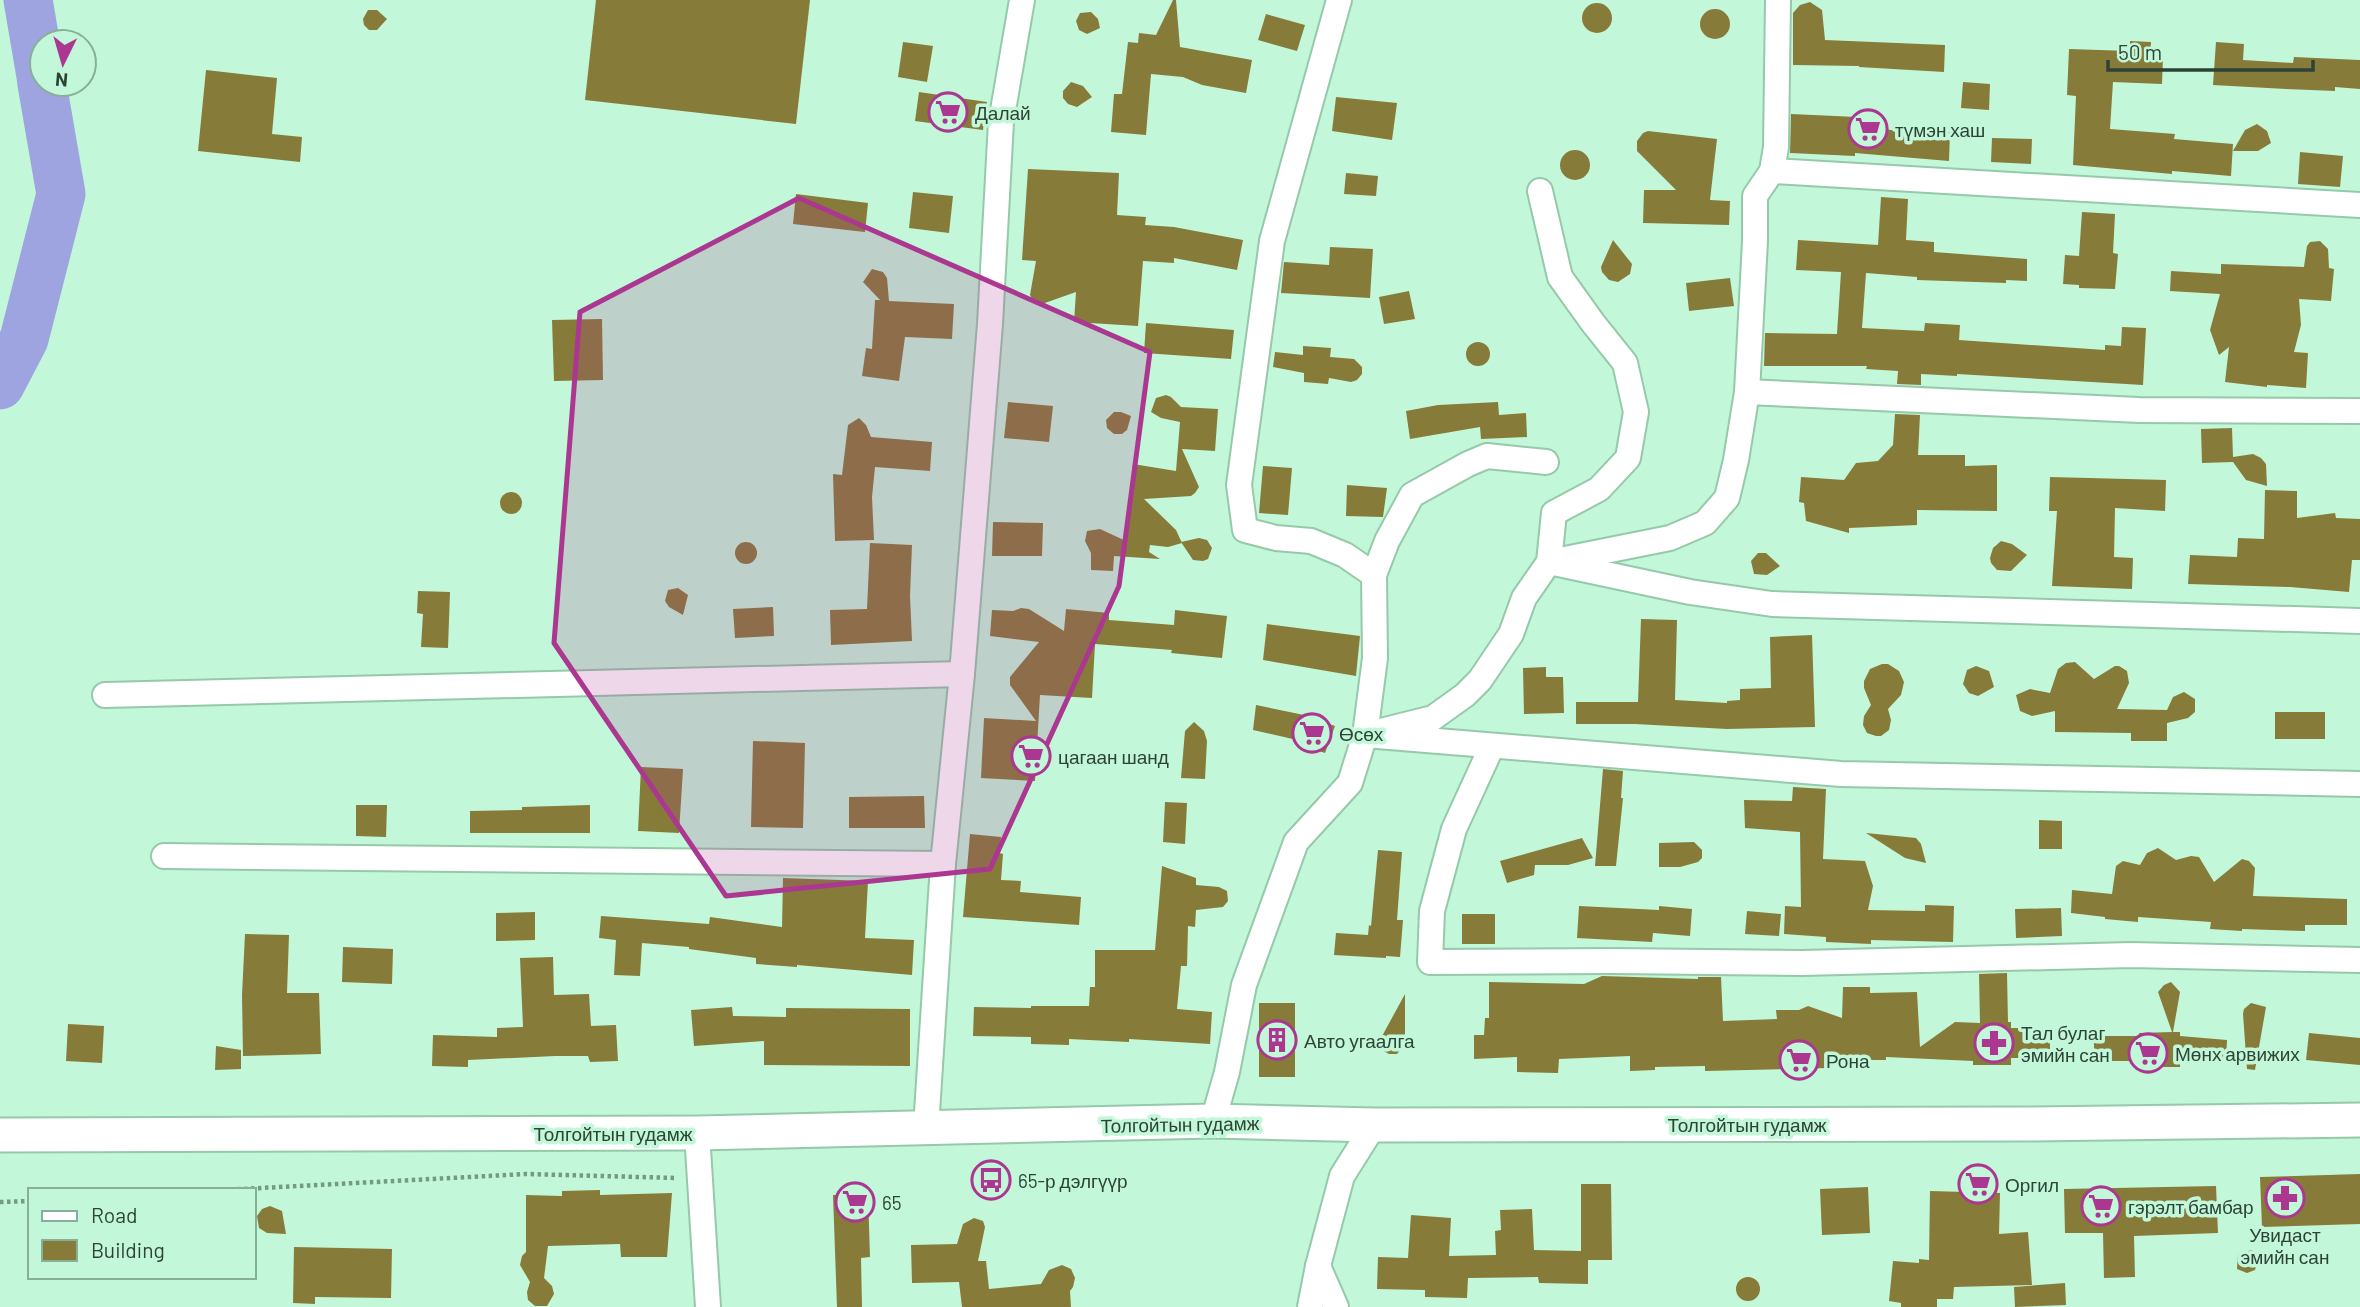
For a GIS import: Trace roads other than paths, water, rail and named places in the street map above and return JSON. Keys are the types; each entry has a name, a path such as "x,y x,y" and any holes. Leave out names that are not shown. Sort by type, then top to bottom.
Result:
{"main road":[{"name":"Толгойтын гудамж","path":"0,1135 697,1133 1213,1121 1374,1125 2025,1124 2360,1120"}],"street":[{"path":"926,1128 943,864 962,674 990,324 1001,122 1022,0"},
{"path":"1339,0 1272,241 1239,485 1245,530 1276,538 1311,541 1345,555 1374,575"},
{"path":"1549,562 1670,538 1705,523 1727,498 1747,392 1755,196 1772,171 1776,147 1778,0"},
{"path":"1772,171 2360,205"},
{"path":"1365,735 1433,718 1465,695 1480,680 1511,634 1524,598 1549,562 1554,513 1599,489 1628,458 1636,412 1625,363 1560,277 1540,191"},
{"path":"1747,392 2139,410 2360,411"},
{"path":"1213,1121 1227,1072 1244,985 1296,842 1350,783 1365,735 1375,658 1374,575 1387,541 1412,495 1468,464 1488,456 1546,461"},
{"path":"1549,562 1690,592 1772,604 2360,621"},
{"path":"105,695 962,674"},
{"path":"1365,735 1841,774 2360,784"},
{"path":"1492,746 1454,829 1432,911 1430,962 1801,963 2131,955 2360,960"},
{"path":"164,856 943,864"},
{"path":"1310,1307 1342,1176 1374,1125"},
{"path":"697,1133 708,1307"},
{"path":"1318,1266 1336,1307"}],"waterway":[{"path":"28,0 33,28"},
{"path":"0,385 24,339 61,194 44,98"}],"place":[{"name":"Далай","path":"948,112"},
{"name":"түмэн хаш","path":"1868,129"},
{"name":"Өсөх","path":"1312,733"},
{"name":"цагаан шанд","path":"1031,756"},
{"name":"Авто угаалга","path":"1277,1040"},
{"name":"Тал булаг эмийн сан","path":"1994,1043"},
{"name":"Мөнх арвижих","path":"2148,1053"},
{"name":"Рона","path":"1799,1060"},
{"name":"65-р дэлгүүр","path":"991,1180"},
{"name":"Оргил","path":"1978,1184"},
{"name":"Увидаст эмийн сан","path":"2285,1198"},
{"name":"65","path":"855,1202"},
{"name":"гэрэлт бамбар","path":"2101,1206"}]}
